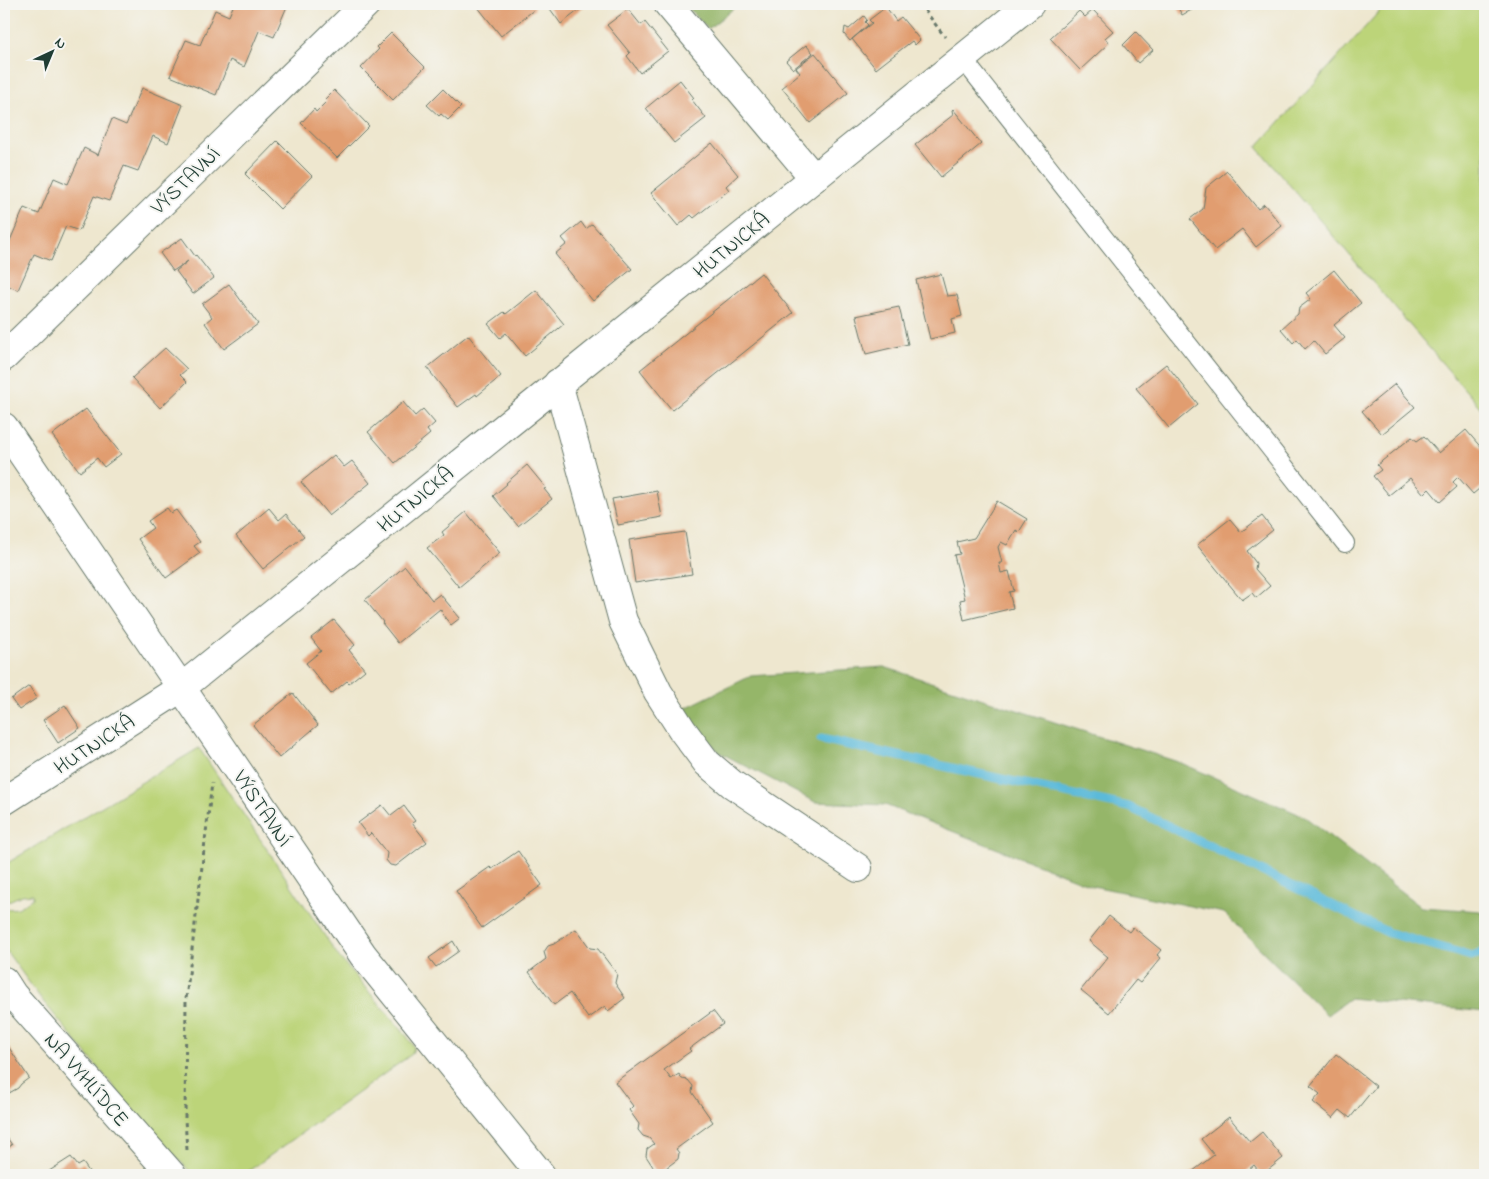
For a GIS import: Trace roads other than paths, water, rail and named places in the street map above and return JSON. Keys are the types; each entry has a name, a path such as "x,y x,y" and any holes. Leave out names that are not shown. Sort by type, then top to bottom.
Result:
{"street":[{"name":"VÝSTAVNÍ","path":"4,357 366,4"},
{"path":"668,4 814,178"},
{"name":"HUTNICKÁ","path":"4,801 181,688 1030,4"},
{"path":"558,383 623,621 658,692 683,731 707,763 732,784 858,868"},
{"name":"VÝSTAVNÍ","path":"4,427 363,955 541,1175"},
{"name":"NA VYHLÍDCE","path":"4,981 13,995 180,1166"}],"lane":[{"path":"962,58 1345,543"}],"waterway":[{"path":"821,739 1129,807 1389,933 1471,956 1485,952"}]}
